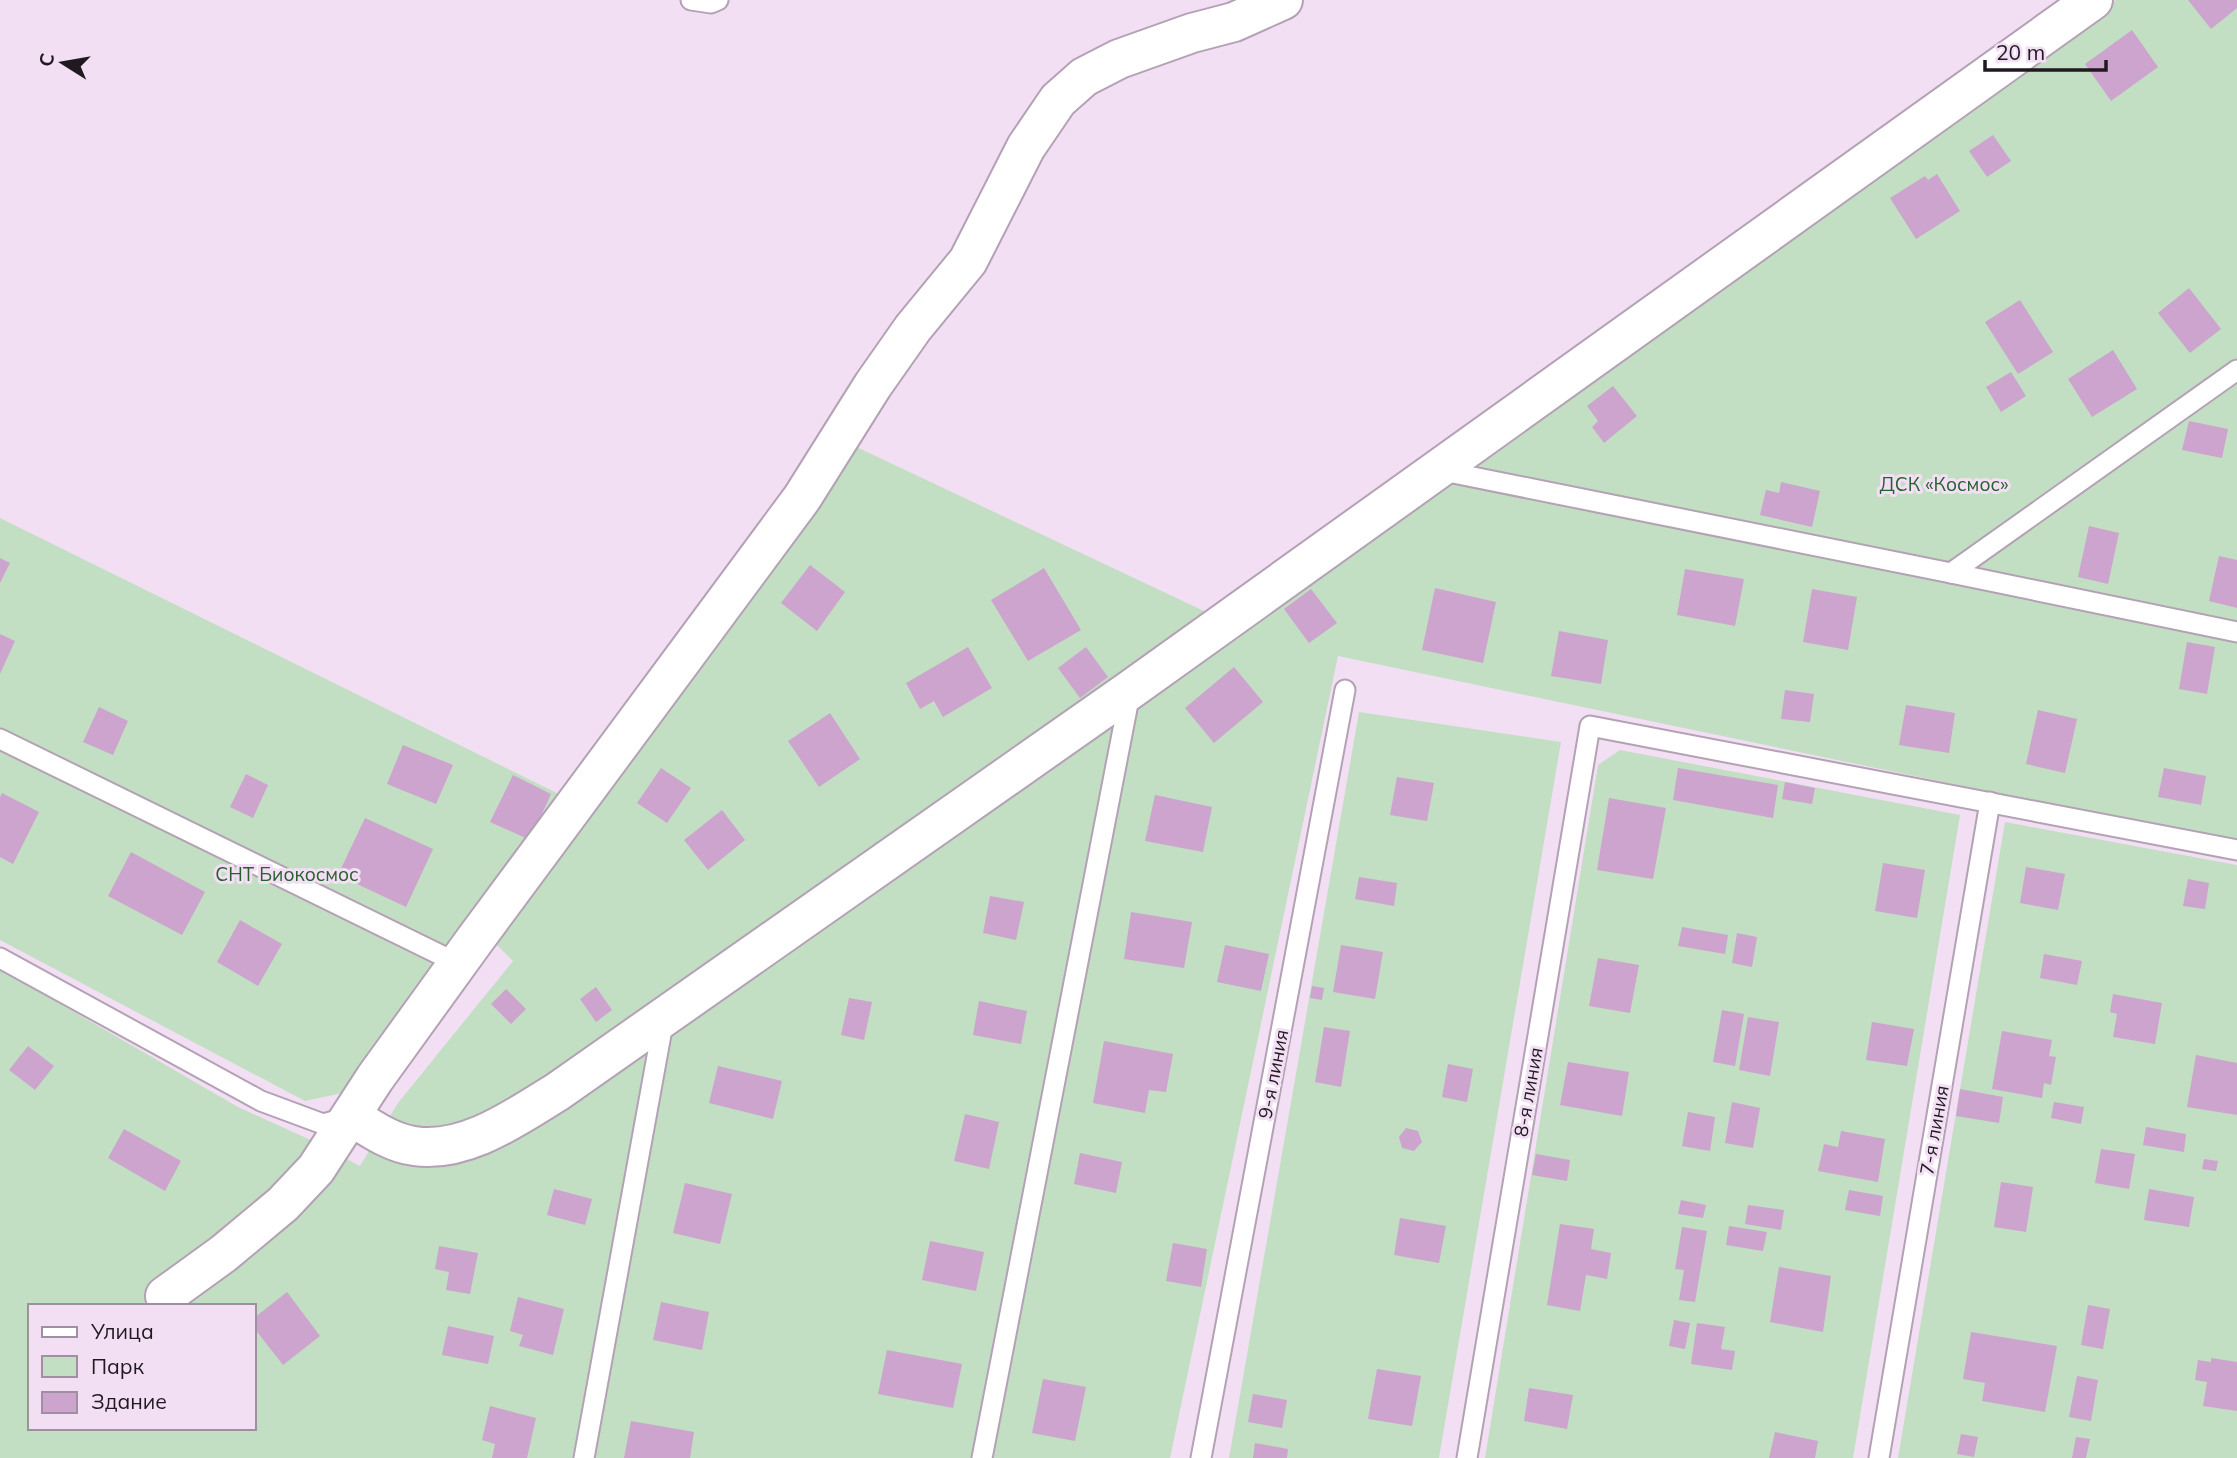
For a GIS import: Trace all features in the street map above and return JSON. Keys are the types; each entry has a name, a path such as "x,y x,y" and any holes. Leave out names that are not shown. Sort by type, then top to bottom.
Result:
{"street":[{"path":"165,1296 223,1254 283,1204 316,1169 375,1078 802,498 873,384 913,328 968,261 1026,147 1058,100 1084,77 1119,59 1192,33 1234,22 1283,0"},
{"path":"351,1116 390,1139 414,1146 443,1146 508,1122 557,1092 1130,690 2094,0"}],"lane":[{"path":"691,0 711,3 718,0"},
{"path":"1951,573 2237,369"},
{"path":"1438,470 2237,632"},
{"path":"982,1458 1130,690"},
{"name":"9-я линия","path":"1201,1458 1345,690"},
{"name":"8-я линия","path":"1467,1458 1590,726 1990,802"},
{"path":"0,739 459,964"},
{"path":"1990,802 2237,850"},
{"name":"7-я линия","path":"1879,1458 1990,802"},
{"path":"0,958 261,1101 323,1124 351,1116"},
{"path":"584,1458 664,1018"}],"green space":[{"name":"ДСК «Космос»","path":"2116,0 2237,0 2237,840 1991,792 1338,656 1170,1458 0,1458 0,969 238,1107 360,1166 398,1103 513,961 497,945 848,443 1204,611 1234,634"},
{"name":"СНТ Биокосмос","path":"0,518 573,801 379,1085 305,1101 0,940"},
{"path":"1359,712 1561,742 1439,1458 1229,1458"},
{"path":"1620,750 1960,815 1853,1458 1485,1458 1598,765"},
{"path":"2005,822 2237,865 2237,1458 1898,1458"}],"building":[{"path":"2188,0 2237,0 2237,8 2211,29"},
{"path":"2132,30 2158,67 2111,101 2085,64"},
{"path":"1993,135 2011,161 1987,177 1969,151"},
{"path":"1937,174 1960,211 1916,239 1890,198 1925,176 1928,180"},
{"path":"2189,288 2221,329 2190,353 2158,313"},
{"path":"2020,300 2053,352 2018,374 1985,322"},
{"path":"2113,350 2137,389 2092,417 2068,379"},
{"path":"2011,372 2026,396 2001,412 1986,387"},
{"path":"1613,386 1637,416 1604,443 1592,427 1598,421 1587,406"},
{"path":"2189,421 2228,429 2222,458 2182,450"},
{"path":"1781,482 1820,491 1812,527 1760,515 1766,490 1779,493"},
{"path":"2089,526 2119,533 2108,584 2078,577"},
{"path":"2219,556 2237,560 2237,608 2209,601"},
{"path":"0,558 10,563 0,583"},
{"path":"810,565 845,592 817,631 781,603"},
{"path":"1044,568 1081,630 1028,661 991,600"},
{"path":"1685,569 1744,579 1735,626 1677,615"},
{"path":"1435,588 1496,602 1483,663 1422,650"},
{"path":"1311,589 1337,623 1309,643 1284,609"},
{"path":"1812,589 1857,597 1848,650 1803,642"},
{"path":"1559,631 1608,640 1601,684 1551,676"},
{"path":"0,634 15,641 0,674"},
{"path":"2187,642 2215,647 2207,694 2179,689"},
{"path":"968,647 992,688 943,717 934,701 920,709 906,683"},
{"path":"1086,647 1108,677 1080,698 1058,668"},
{"path":"1234,667 1263,702 1214,743 1185,708"},
{"path":"1785,690 1814,694 1810,722 1781,719"},
{"path":"1906,705 1955,713 1949,753 1899,745"},
{"path":"99,707 128,721 113,755 83,742"},
{"path":"2038,710 2077,719 2065,773 2026,764"},
{"path":"830,713 860,759 819,787 788,741"},
{"path":"403,745 453,765 436,804 387,784"},
{"path":"661,768 691,788 667,823 637,803"},
{"path":"1678,768 1778,785 1773,818 1673,800"},
{"path":"2164,768 2206,776 2201,805 2158,797"},
{"path":"246,774 268,785 253,818 230,807"},
{"path":"513,775 551,794 530,840 490,822"},
{"path":"1397,777 1434,783 1427,821 1390,815"},
{"path":"1785,782 1815,788 1812,804 1782,799"},
{"path":"2,793 39,812 13,864 0,857"},
{"path":"1155,795 1212,807 1203,852 1145,841"},
{"path":"1609,798 1666,808 1653,879 1597,870"},
{"path":"722,810 745,840 708,870 684,840"},
{"path":"365,818 433,849 406,907 338,875"},
{"path":"131,852 205,892 182,935 108,896"},
{"path":"1883,863 1925,870 1917,918 1875,911"},
{"path":"2026,867 2065,874 2058,910 2020,903"},
{"path":"1359,877 1397,883 1394,906 1355,899"},
{"path":"2188,879 2209,883 2205,909 2183,906"},
{"path":"990,896 1024,902 1016,940 983,933"},
{"path":"1131,912 1192,922 1184,968 1124,959"},
{"path":"240,920 282,944 258,986 217,962"},
{"path":"1682,927 1728,935 1725,954 1678,946"},
{"path":"1737,933 1757,937 1752,967 1732,963"},
{"path":"1225,945 1269,954 1261,991 1217,982"},
{"path":"1341,945 1383,952 1375,999 1333,992"},
{"path":"2044,954 2082,961 2077,985 2040,978"},
{"path":"1598,958 1639,965 1630,1013 1589,1006"},
{"path":"1312,986 1324,988 1322,1000 1310,998"},
{"path":"596,987 612,1010 596,1022 580,999"},
{"path":"506,989 526,1009 511,1024 491,1004"},
{"path":"2113,994 2162,1003 2155,1044 2113,1037 2117,1014 2110,1012"},
{"path":"849,998 872,1002 864,1040 841,1035"},
{"path":"979,1001 1027,1011 1021,1044 973,1035"},
{"path":"1722,1010 1744,1014 1735,1066 1713,1062"},
{"path":"1748,1017 1779,1022 1770,1076 1739,1070"},
{"path":"1872,1022 1914,1029 1907,1066 1866,1060"},
{"path":"1324,1027 1350,1031 1341,1087 1315,1082"},
{"path":"2002,1031 2052,1040 2049,1056 2056,1057 2051,1085 2044,1083 2042,1098 1992,1089"},
{"path":"1104,1041 1173,1054 1166,1092 1149,1090 1145,1113 1093,1103"},
{"path":"28,1046 54,1066 35,1090 9,1070"},
{"path":"2196,1055 2237,1063 2237,1115 2187,1107"},
{"path":"1568,1062 1629,1072 1622,1116 1560,1105"},
{"path":"1448,1064 1473,1069 1467,1102 1442,1097"},
{"path":"718,1066 782,1081 773,1119 709,1103"},
{"path":"1960,1089 2003,1097 1999,1123 1956,1116"},
{"path":"1732,1102 1760,1108 1753,1148 1725,1143"},
{"path":"2054,1102 2084,1107 2081,1124 2051,1118"},
{"path":"1688,1112 1715,1117 1710,1151 1682,1146"},
{"path":"965,1114 999,1122 989,1169 954,1161"},
{"path":"2146,1127 2186,1134 2184,1152 2143,1145"},
{"path":"1406,1128 1418,1131 1422,1142 1414,1151 1402,1148 1399,1137"},
{"path":"124,1129 181,1161 165,1191 108,1158"},
{"path":"1841,1131 1885,1139 1878,1182 1818,1171 1824,1144 1838,1147"},
{"path":"2101,1149 2135,1154 2129,1189 2095,1183"},
{"path":"1080,1153 1122,1162 1116,1193 1074,1184"},
{"path":"1536,1154 1570,1160 1567,1181 1532,1175"},
{"path":"2204,1159 2218,1161 2216,1171 2202,1169"},
{"path":"2001,1182 2033,1187 2026,1232 1994,1227"},
{"path":"685,1183 732,1194 720,1244 673,1233"},
{"path":"554,1189 592,1199 585,1225 547,1215"},
{"path":"2149,1189 2194,1197 2189,1227 2144,1220"},
{"path":"1849,1190 1883,1196 1880,1216 1845,1210"},
{"path":"1681,1200 1706,1205 1703,1218 1678,1214"},
{"path":"1748,1205 1784,1210 1781,1230 1745,1224"},
{"path":"1400,1218 1446,1226 1439,1263 1394,1255"},
{"path":"1560,1224 1594,1229 1591,1249 1611,1253 1607,1279 1586,1275 1580,1311 1547,1305"},
{"path":"1729,1226 1767,1232 1763,1251 1726,1245"},
{"path":"1682,1227 1707,1231 1695,1302 1679,1300 1684,1270 1675,1269"},
{"path":"930,1241 984,1252 976,1291 922,1280"},
{"path":"1173,1243 1207,1249 1201,1287 1166,1281"},
{"path":"439,1246 478,1253 470,1294 446,1290 449,1272 435,1269"},
{"path":"1779,1267 1831,1276 1823,1332 1770,1322"},
{"path":"287,1292 320,1336 283,1365 256,1331 256,1316"},
{"path":"518,1297 564,1309 553,1355 519,1346 523,1335 510,1331"},
{"path":"661,1302 709,1312 702,1350 653,1340"},
{"path":"2088,1305 2110,1309 2103,1349 2081,1345"},
{"path":"1674,1320 1690,1323 1685,1349 1669,1346"},
{"path":"1697,1323 1725,1327 1721,1349 1735,1351 1732,1370 1691,1364"},
{"path":"448,1326 494,1336 488,1364 442,1355"},
{"path":"1971,1332 2057,1346 2045,1412 1982,1401 1985,1383 1963,1379"},
{"path":"887,1350 962,1364 953,1408 878,1394"},
{"path":"2211,1358 2237,1362 2237,1411 2203,1406 2207,1382 2195,1380 2198,1360 2211,1362"},
{"path":"1377,1369 1421,1376 1412,1426 1368,1419"},
{"path":"2077,1376 2098,1380 2091,1421 2069,1417"},
{"path":"1043,1379 1086,1387 1075,1441 1032,1433"},
{"path":"1529,1388 1573,1395 1567,1429 1524,1421"},
{"path":"1253,1394 1287,1400 1282,1428 1248,1422"},
{"path":"490,1406 536,1418 527,1458 492,1458 495,1444 482,1440"},
{"path":"631,1421 694,1432 690,1458 624,1458"},
{"path":"1775,1432 1818,1441 1815,1458 1769,1458"},
{"path":"1961,1434 1978,1437 1974,1457 1957,1454"},
{"path":"2076,1437 2090,1439 2086,1458 2072,1458"},
{"path":"1255,1443 1288,1449 1287,1458 1253,1458"}]}
